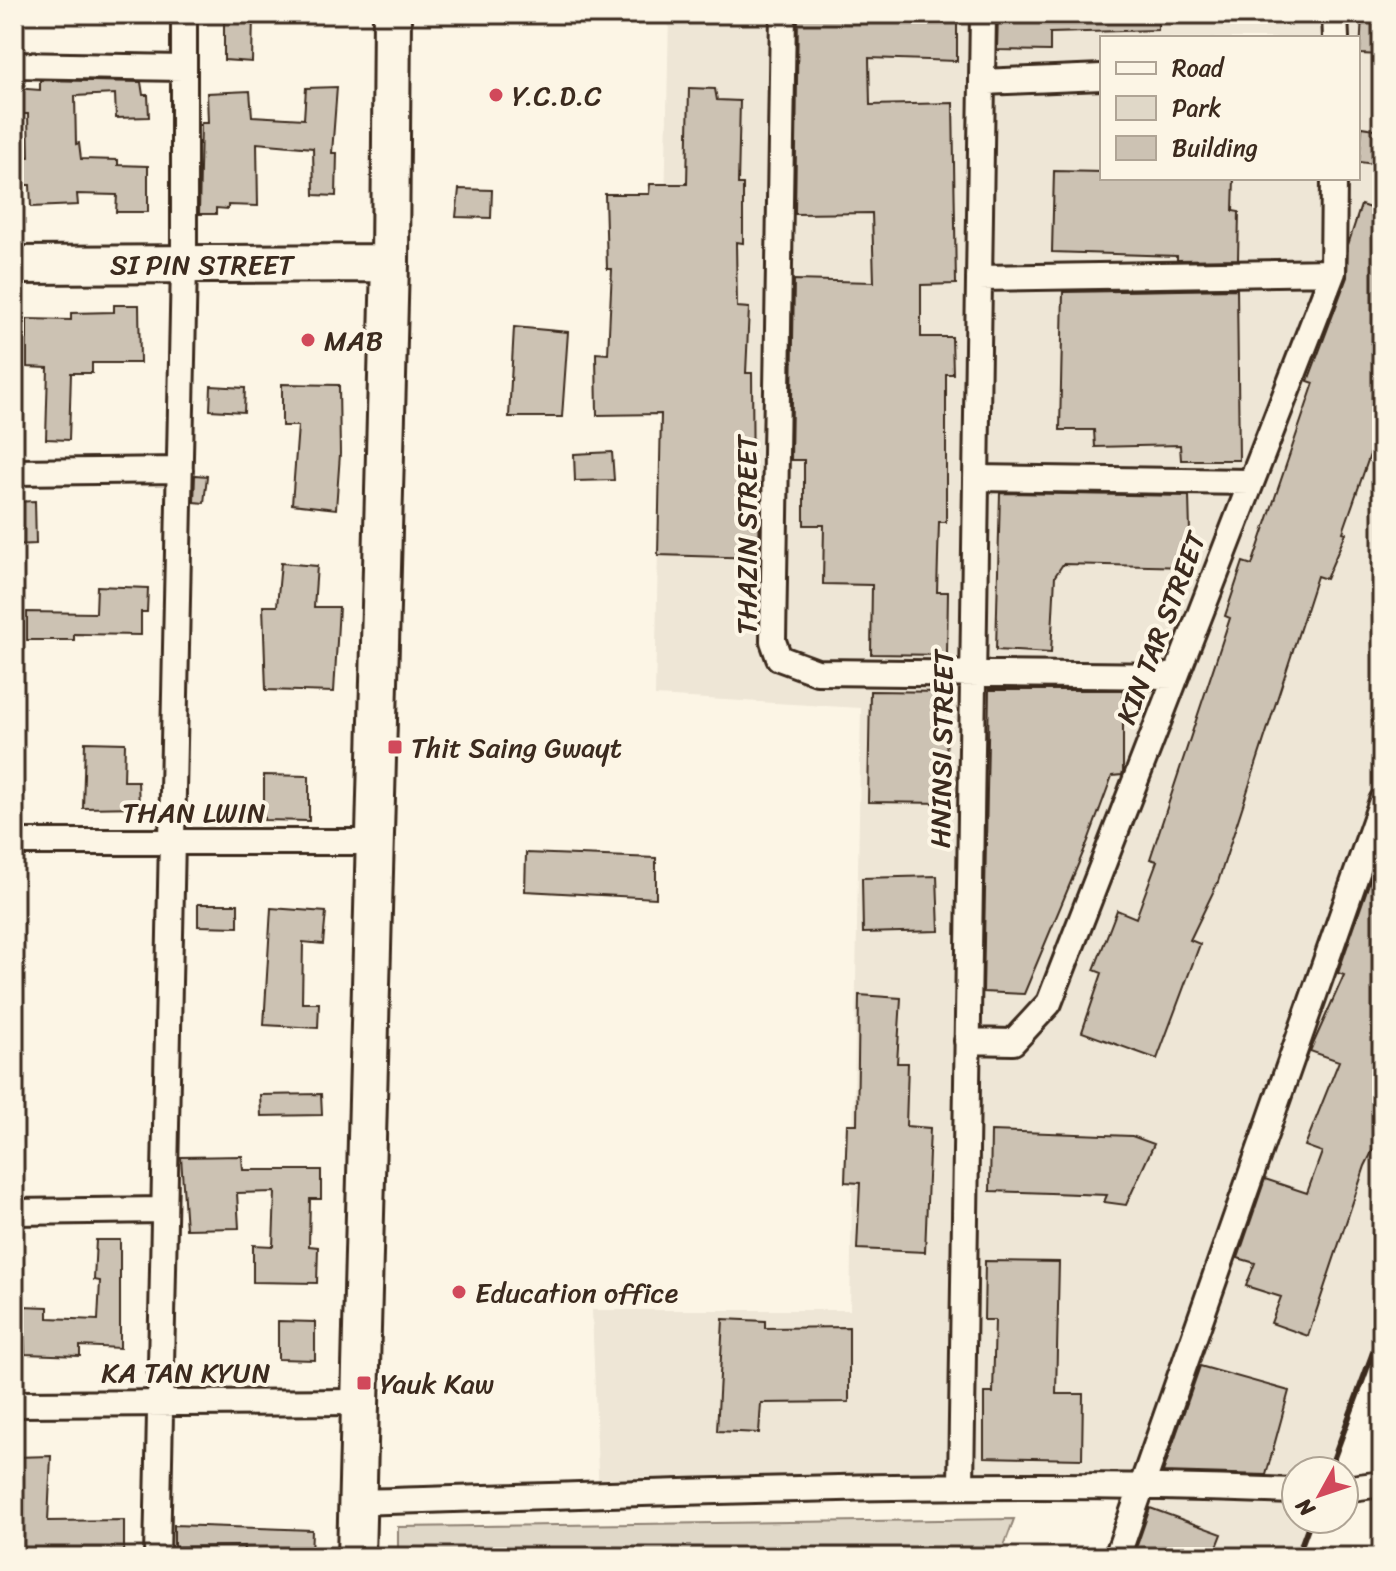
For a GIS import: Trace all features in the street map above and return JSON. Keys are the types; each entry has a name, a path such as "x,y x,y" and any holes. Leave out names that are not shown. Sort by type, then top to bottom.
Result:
{"main road":[{"path":"356,1557 390,263 392,14"},
{"name":"SI PIN STREET","path":"14,265 390,263"}],"street":[{"path":"157,1557 184,264 184,14"},
{"name":"THAZIN STREET","path":"783,14 773,641 779,658 817,672 1174,676"},
{"name":"HNINSI STREET","path":"961,1485 983,14"},
{"path":"1335,14 1336,36"},
{"path":"14,65 182,68"},
{"path":"982,82 1100,77"},
{"name":"KIN TAR STREET","path":"967,1041 1013,1042 1049,1003 1333,272 1334,180"},
{"path":"979,278 1333,272"},
{"path":"14,472 180,470"},
{"path":"976,478 1250,482"},
{"path":"1117,1557 1382,801"},
{"name":"THAN LWIN","path":"14,842 375,842"},
{"path":"14,1212 164,1210"},
{"name":"KA TAN KYUN","path":"14,1404 359,1402"},
{"path":"1360,1487 1382,1484"},
{"path":"357,1502 961,1485 1141,1485 1280,1490"}],"shaded area":[{"path":"669,14 1382,14 1382,1326 1334,1455 1280,1455 1280,1535 1304,1535 1295,1557 1117,1557 1140,1485 958,1500 599,1499 592,1310 850,1310 861,708 655,696"}],"green space":[{"path":"1014,1519 1000,1557 398,1557 398,1527"}],"building":[{"path":"224,14 253,14 252,62 224,60"},
{"path":"798,14 957,14 957,61 869,58 870,105 953,103 956,284 921,285 921,337 952,337 953,374 946,374 946,522 939,522 937,592 948,592 947,655 871,654 872,585 823,584 824,525 804,525 804,460 791,460 794,280 874,282 872,213 795,214"},
{"path":"998,14 1158,14 1158,30 1050,33 1050,51 997,50"},
{"path":"1362,14 1382,14 1382,55 1360,54"},
{"path":"40,80 141,82 143,95 148,95 149,117 116,118 115,94 75,96 76,144 79,143 81,159 118,160 118,165 148,166 148,212 116,212 117,195 77,194 78,205 31,207 30,185 14,185 14,156 29,157 28,114 14,114 14,88 40,90"},
{"path":"337,87 332,153 337,153 336,196 314,195 313,148 257,143 258,206 228,205 228,209 216,208 216,214 199,214 201,123 208,123 207,93 250,91 252,116 304,119 306,88"},
{"path":"689,88 715,89 717,100 740,101 738,184 743,184 743,243 736,242 737,307 749,308 746,373 752,373 753,492 760,492 759,558 658,555 661,414 597,415 596,353 608,354 612,269 607,269 605,194 649,194 650,184 687,184"},
{"path":"1362,127 1382,130 1382,165 1360,162"},
{"path":"1054,171 1100,172 1100,180 1234,180 1233,211 1239,212 1238,259 1177,260 1177,256 1052,252"},
{"path":"459,189 492,190 491,218 456,217"},
{"path":"1361,205 1382,212 1382,420 1343,532 1346,533 1326,579 1317,576 1218,882 1190,940 1200,944 1157,1059 1082,1032 1102,973 1094,970 1117,910 1136,918 1157,861 1150,859 1230,618 1225,616 1243,562 1252,565 1314,383 1308,381 1347,277 1348,245"},
{"path":"1237,289 1239,460 1181,460 1180,445 1095,447 1094,430 1060,430 1063,292"},
{"path":"114,305 139,305 140,363 92,363 92,373 71,373 69,440 46,439 48,368 27,367 27,319 71,320 71,313 114,312"},
{"path":"514,327 568,332 562,417 509,417"},
{"path":"282,384 339,385 340,454 336,509 292,504 298,426 282,426"},
{"path":"211,386 245,388 244,412 210,410"},
{"path":"612,452 614,480 575,481 574,454"},
{"path":"195,475 207,476 204,503 194,502"},
{"path":"1000,493 1189,496 1191,567 1063,564 1055,576 1051,653 996,650"},
{"path":"35,501 36,544 14,545 14,502"},
{"path":"281,563 317,566 314,607 339,607 334,692 266,690 263,606 277,606"},
{"path":"97,586 148,588 147,612 141,612 141,635 74,634 74,640 27,640 27,612 96,613"},
{"path":"989,690 1123,690 1122,775 1112,776 1024,994 983,992"},
{"path":"870,691 947,692 946,803 868,802"},
{"path":"85,742 125,743 124,781 138,781 139,807 83,808"},
{"path":"264,775 309,776 309,821 264,820"},
{"path":"1382,846 1382,1132 1365,1166 1308,1336 1271,1323 1281,1297 1246,1286 1255,1263 1238,1258 1265,1179 1307,1193 1322,1152 1305,1146 1339,1061 1310,1051 1344,975 1338,973"},
{"path":"526,853 656,858 656,898 525,891"},
{"path":"937,876 939,931 863,933 862,878"},
{"path":"198,904 238,904 238,927 198,926"},
{"path":"271,908 326,912 323,944 303,942 302,1003 319,1003 318,1028 264,1025"},
{"path":"859,995 901,998 897,1063 908,1063 906,1126 930,1128 925,1252 857,1249 860,1183 845,1182 847,1124 857,1124"},
{"path":"321,1094 322,1115 261,1116 260,1095"},
{"path":"991,1131 1132,1136 1154,1144 1126,1205 1104,1202 1107,1195 990,1191"},
{"path":"242,1156 243,1170 321,1170 321,1199 310,1199 309,1246 318,1247 317,1283 253,1282 253,1245 273,1246 275,1192 237,1193 239,1228 186,1229 181,1157"},
{"path":"96,1240 120,1240 120,1348 80,1346 80,1356 25,1354 22,1306 48,1307 48,1318 98,1320 100,1281 94,1280"},
{"path":"985,1261 1059,1262 1056,1394 1083,1394 1082,1459 984,1457 984,1393 993,1393 995,1320 984,1320"},
{"path":"723,1319 765,1321 765,1328 849,1327 849,1402 761,1403 759,1433 717,1431"},
{"path":"278,1321 315,1322 315,1360 278,1359"},
{"path":"1200,1366 1289,1391 1266,1475 1163,1472"},
{"path":"51,1456 48,1521 124,1520 124,1557 14,1557 14,1457"},
{"path":"1150,1508 1222,1534 1213,1557 1133,1557"},
{"path":"174,1525 312,1530 311,1557 243,1557 244,1546 174,1547"}],"railway":[{"path":"1335,1455 1382,1328"},
{"path":"1297,1557 1305,1535"}],"place":[{"name":"Y.C.D.C","path":"496,95"},
{"name":"MAB","path":"308,340"},
{"name":"Thit Saing Gwayt","path":"395,747"},
{"name":"Education office","path":"459,1292"},
{"name":"Yauk Kaw","path":"364,1383"}]}
